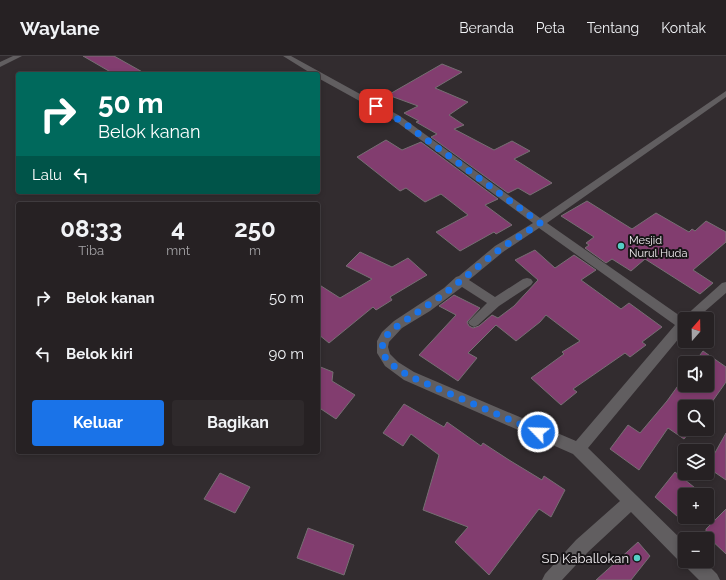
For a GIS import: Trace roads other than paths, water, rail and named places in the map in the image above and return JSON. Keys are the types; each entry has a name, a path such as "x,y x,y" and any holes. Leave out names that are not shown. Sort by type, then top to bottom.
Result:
{"street":[{"path":"0,65 19,56"},
{"path":"286,56 314,72"},
{"path":"320,75 333,84 353,93 397,118 540,223 678,317"},
{"path":"678,548 578,450 409,376 394,366 385,357 382,351 383,341 393,329 431,304 500,249 644,152 726,93"},
{"path":"460,280 495,304"},
{"path":"474,322 495,304 527,282"},
{"path":"696,312 726,286"},
{"path":"578,450 678,330"},
{"path":"551,580 582,546 630,502"},
{"path":"699,568 711,580"}],"place":[{"name":"Mesjid Nurul Huda","path":"621,246"},
{"name":"SD Kaballokan","path":"637,558"}]}
